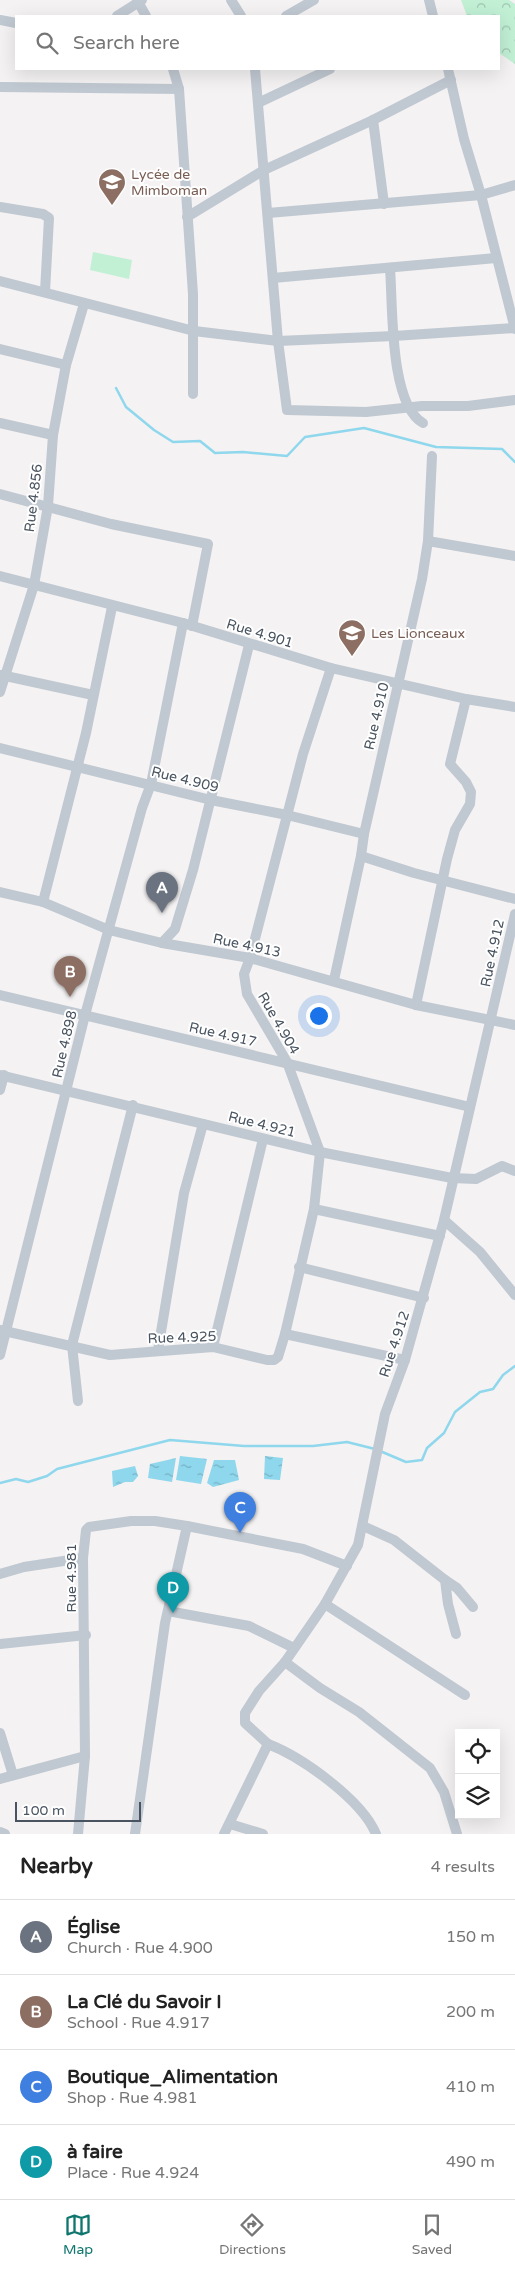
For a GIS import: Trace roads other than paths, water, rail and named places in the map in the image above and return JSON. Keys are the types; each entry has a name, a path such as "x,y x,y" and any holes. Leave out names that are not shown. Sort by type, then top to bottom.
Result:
{"street":[{"path":"232,0 240,15"},
{"path":"288,15 314,0"},
{"path":"428,0 433,15"},
{"path":"118,15 139,1 146,15"},
{"path":"0,20 15,24"},
{"path":"172,70 179,89 194,332 193,394"},
{"path":"255,70 278,341 287,410 366,412 408,408 468,406 515,400"},
{"path":"258,104 328,70"},
{"path":"0,281 194,332 278,341 515,328 481,196 464,139 448,70"},
{"path":"187,217 264,170 373,120 451,80"},
{"path":"0,87 179,89"},
{"path":"373,120 384,204"},
{"path":"268,213 481,196 515,185"},
{"path":"0,207 43,214 49,218 45,292"},
{"path":"273,278 496,258"},
{"path":"390,269 395,362 408,408 415,418 423,423"},
{"name":"Rue 4.856","path":"0,692 3,676 34,585 48,506 53,435 66,364 84,304"},
{"path":"0,349 66,364"},
{"path":"0,423 53,435"},
{"name":"Rue 4.910","path":"334,980 362,856 364,834 397,683 410,640 428,541 432,456"},
{"path":"0,494 48,506"},
{"name":"Rue 4.898","path":"0,1355 4,1331 68,1090 84,1015 150,784 208,544 111,524 48,506"},
{"path":"428,541 515,556"},
{"name":"Rue 4.901","path":"0,576 112,607 187,625 248,645 331,668 466,699 515,707"},
{"path":"43,902 78,768 112,607"},
{"path":"162,943 176,929 211,800 248,645"},
{"name":"Rue 4.904","path":"285,1334 314,1209 320,1152 286,1062 247,994 244,974 250,958 303,754 331,668"},
{"path":"3,676 94,695"},
{"path":"416,1004 455,830 470,804 471,792 466,782 450,764 466,699"},
{"name":"Rue 4.909","path":"0,748 211,800 287,815 364,834"},
{"path":"362,856 515,899"},
{"name":"Rue 4.913","path":"0,892 43,902 109,930 162,943 250,958 416,1004 515,1025"},
{"name":"Rue 4.912","path":"376,1834 372,1825 356,1806 332,1785 287,1751 268,1744 246,1723 245,1713 259,1691 285,1662 325,1604 358,1545 363,1526 368,1489 378,1452 385,1414 405,1360 424,1298 492,1020 515,914"},
{"name":"Rue 4.917","path":"0,995 470,1107"},
{"path":"0,1090 2,1075"},
{"name":"Rue 4.921","path":"2,1075 263,1139 452,1178 476,1179 502,1166 515,1171"},
{"path":"78,1401 72,1345 133,1106"},
{"path":"158,1350 184,1193 204,1124"},
{"path":"213,1346 263,1139"},
{"path":"314,1209 440,1236"},
{"path":"444,1220 480,1252 515,1294"},
{"path":"300,1267 424,1298"},
{"name":"Rue 4.925","path":"4,1331 110,1355 213,1346 274,1360 278,1357 285,1334"},
{"path":"285,1334 405,1360"},
{"name":"Rue 4.981","path":"78,1834 85,1756 86,1635 83,1558 85,1533 89,1527 131,1521 155,1521 304,1549 347,1566"},
{"path":"135,1834 168,1611 188,1526"},
{"path":"363,1526 394,1540 458,1588 473,1607"},
{"path":"0,1574 24,1567 83,1558"},
{"path":"446,1580 448,1604 456,1634"},
{"path":"325,1604 465,1695"},
{"path":"168,1611 250,1626 294,1648"},
{"path":"0,1644 86,1635"},
{"path":"285,1662 320,1688 360,1712 430,1768 444,1792 457,1834"},
{"path":"0,1733 13,1774"},
{"path":"224,1834 268,1744"},
{"path":"0,1779 85,1756"},
{"path":"230,1824 263,1834"},
{"path":"0,1832 5,1834"}],"water":[{"path":"180,1456 207,1459 201,1484 176,1480"},
{"path":"265,1456 283,1458 280,1480 264,1479"},
{"path":"176,1458 172,1482 148,1478 150,1464"},
{"path":"214,1460 235,1460 239,1480 213,1487 207,1483"},
{"path":"135,1466 138,1476 133,1482 125,1482 113,1487 112,1471"}],"waterway":[{"path":"116,388 126,407 154,430 173,442 200,441 215,453 243,452 287,456 305,437 364,428 436,447 502,449 515,462"},
{"path":"380,1451 406,1462 422,1460 427,1448 444,1433 455,1412 480,1392 493,1389 503,1375 515,1366"},
{"path":"0,1483 16,1479 28,1482 47,1476 57,1469 170,1440 244,1446 313,1446 347,1442 375,1449"}],"place":[{"name":"Lycée de Mimboman","path":"112,206"},
{"name":"Les Lionceaux","path":"352,657"},
{"name":"Église","path":"162,913"},
{"name":"La Clé du Savoir I","path":"70,997"},
{"name":"Boutique_Alimentation","path":"240,1533"},
{"name":"à faire","path":"173,1613"}]}
